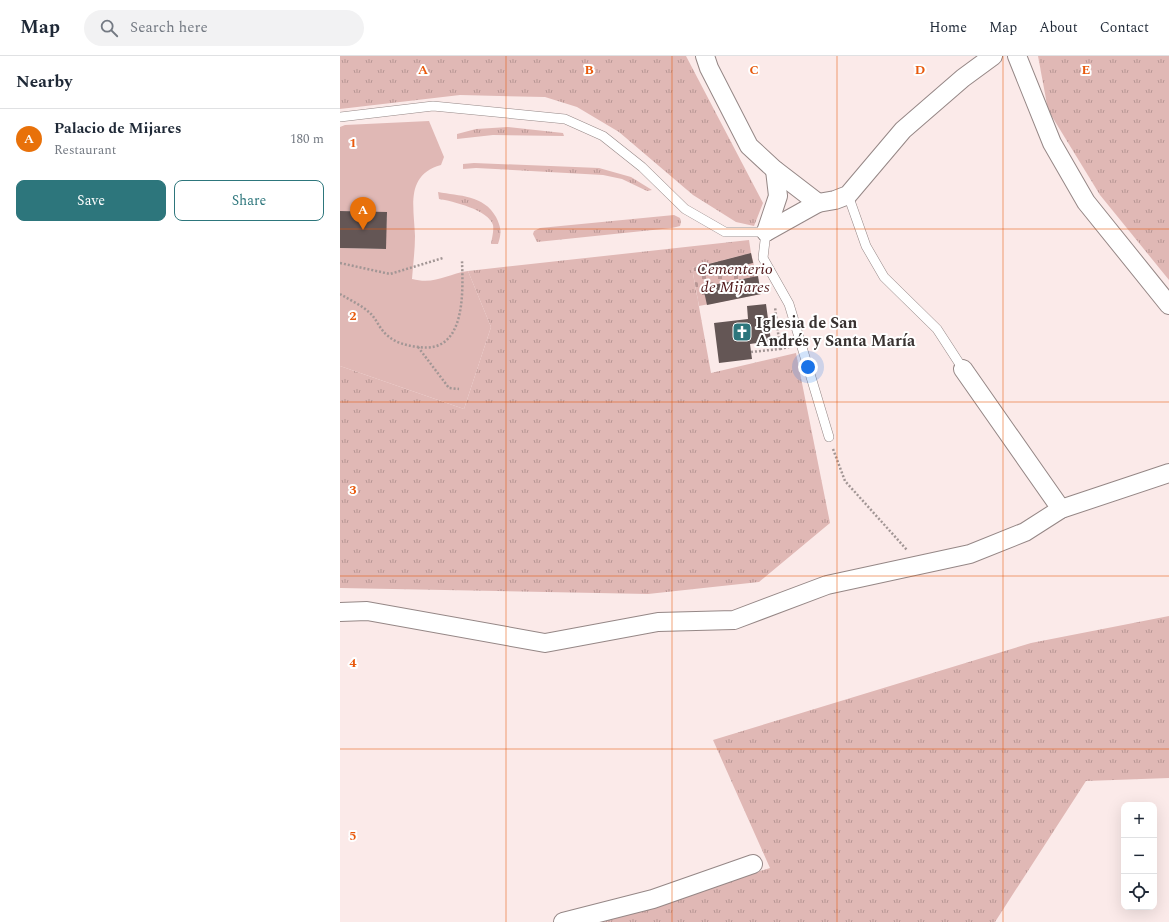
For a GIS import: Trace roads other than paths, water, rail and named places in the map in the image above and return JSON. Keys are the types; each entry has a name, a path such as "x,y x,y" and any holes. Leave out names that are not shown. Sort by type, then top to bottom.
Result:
{"street":[{"path":"705,56 709,68 749,146 775,170 818,203"},
{"path":"766,232 818,203 835,200 848,195 903,130 963,78 993,56"},
{"path":"1017,56 1052,143 1086,202 1169,305"},
{"path":"766,232 778,196 775,170"},
{"path":"963,369 1061,509"},
{"path":"340,612 367,611 545,643 658,622 734,620 827,585 970,554 1025,532 1061,509 1169,473"},
{"path":"563,922 652,899 753,864"}],"lane":[{"path":"340,117 433,106 565,119 603,136 642,167 685,209 725,232 766,232 762,258 789,304 829,437"},
{"path":"848,195 866,246 884,277 937,329 963,369"}],"place":[{"name":"Palacio de Mijares","path":"363,230"},
{"name":"Iglesia de San Andrés y Santa María","path":"742,332"}],"park label":[{"name":"Cementerio de Mijares","path":"735,278"}]}
